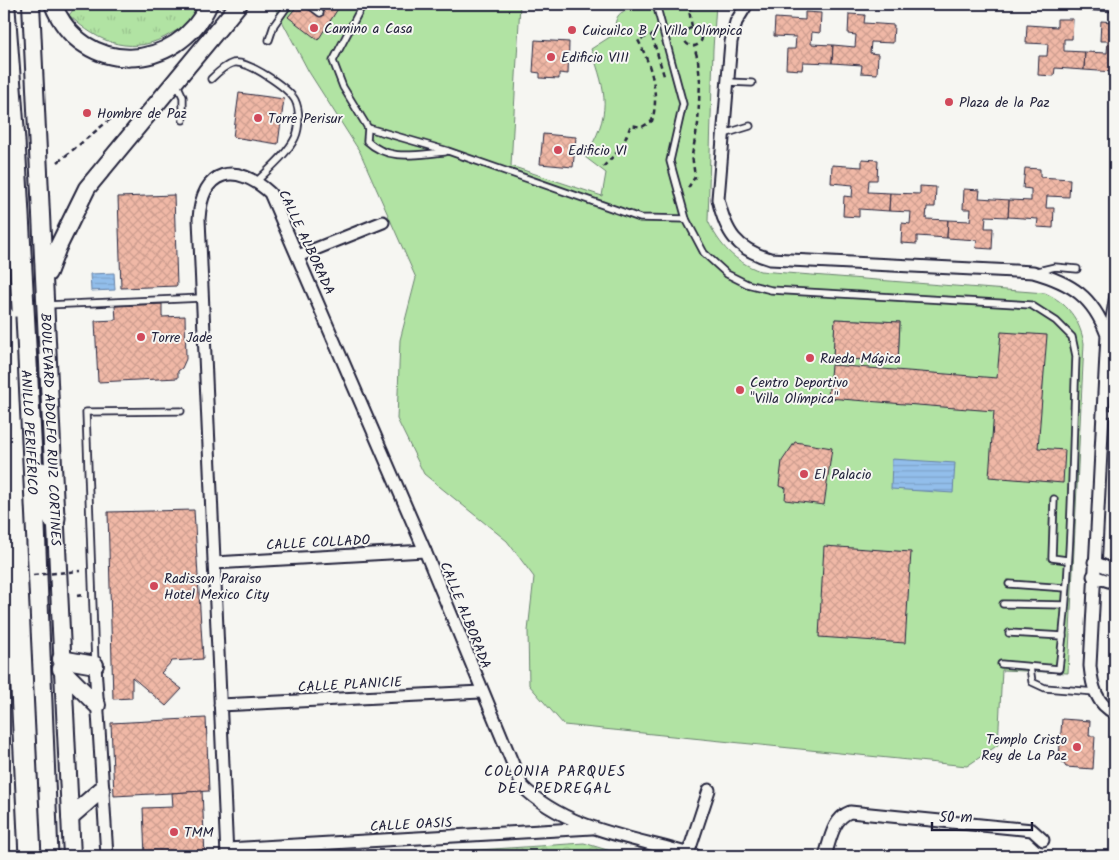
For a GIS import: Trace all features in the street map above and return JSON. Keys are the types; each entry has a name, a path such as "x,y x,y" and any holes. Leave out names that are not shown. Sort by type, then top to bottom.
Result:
{"highway":[{"name":"ANILLO PERIFÉRICO","path":"4,9 14,141 27,382 47,856"},
{"path":"4,317 30,856"},
{"path":"27,382 34,400 42,480 54,518"},
{"path":"4,569 19,856"}],"main road":[{"name":"BOULEVARD ADOLFO RUIZ CORTINES","path":"31,4 46,280 61,664 72,856"},
{"path":"53,4 65,25 92,50 113,57 132,58 153,55 179,42 200,22 209,4"},
{"path":"46,280 58,247 87,188 239,4"},
{"path":"61,664 95,665"},
{"path":"61,664 97,705"},
{"path":"70,817 101,790"}],"street":[{"path":"747,4 736,22 731,42 718,199 724,225 737,242 756,255 770,259 1033,272 1058,279 1089,301 1100,317 1107,335 1109,393 1102,413 1090,666 1098,698 1115,713"},
{"path":"227,853 199,218 204,189 212,180 225,175 239,176 257,181"},
{"name":"CALLE ALBORADA","path":"257,181 270,193 298,256 425,551 481,692 522,786 537,801 551,809 596,828 692,855"},
{"path":"298,256 383,222"},
{"name":"CALLE COLLADO","path":"214,563 425,551"},
{"path":"1094,562 1115,571"},
{"path":"1093,576 1115,584"},
{"path":"95,665 101,790 107,856"},
{"name":"CALLE PLANICIE","path":"220,705 481,692"},
{"path":"692,855 709,790"},
{"path":"825,856 836,823 844,814 850,812 1032,830 1043,840"},
{"name":"CALLE OASIS","path":"227,853 596,828"}],"lane":[{"path":"269,40 274,25 289,4"},
{"path":"308,4 320,13"},
{"path":"363,4 333,61 343,87 368,128 367,141 375,149 398,156 448,151"},
{"path":"656,4 683,104 670,161 680,200 686,219 704,253 727,274 747,284 771,290 1031,305 1056,321 1072,337 1076,356 1066,588 1059,669 1000,664"},
{"path":"1047,4 1115,8"},
{"path":"212,79 233,63 244,63 262,71 294,99 299,116 296,137 278,160 257,181"},
{"path":"176,80 183,97 183,120"},
{"path":"728,82 752,83"},
{"path":"724,134 750,126"},
{"path":"368,128 448,151 640,218 686,219"},
{"path":"1033,272 1056,268 1077,269"},
{"path":"1107,335 1113,295"},
{"path":"47,304 202,298"},
{"path":"95,665 86,412 181,411"},
{"path":"1102,413 1115,413"},
{"path":"1054,499 1052,558 1067,560"},
{"path":"1009,584 1066,588"},
{"path":"1003,604 1065,605"},
{"path":"1009,633 1063,636"},
{"path":"1030,667 1032,682 1045,688 1095,692"}],"path":[{"path":"689,4 692,28"},
{"path":"692,28 700,30 702,36 699,44 694,46 688,45 683,36 686,30 692,28"},
{"path":"603,167 622,147 631,125 642,126 652,121 655,94 652,72 638,40 663,31"},
{"path":"651,35 666,83"},
{"path":"680,200 695,177 692,155 698,124 700,81 698,60 694,46"},
{"path":"58,162 113,117"},
{"path":"33,576 81,571"},
{"path":"77,596 83,595"}],"green space":[{"path":"69,4 201,4 188,23 182,27 158,40 131,45 105,40 92,33 69,15 73,10"},
{"name":"Centro Deportivo \"Villa Olímpica\"","path":"273,4 520,4 511,166 602,196 606,173 585,157 600,128 604,104 601,79 591,49 613,35 619,15 622,12 631,10 636,4 716,4 708,221 729,252 760,271 1045,293 1066,307 1079,326 1084,343 1068,673 1002,670 998,745 967,766 564,725 529,685 528,631 534,577 507,541 424,474 397,419 400,340 416,278 360,152 309,72","holes":["835,319 900,322 898,362 833,358"]},
{"path":"584,843 627,856 388,856"}],"water":[{"path":"114,273 115,290 91,291 90,274"},
{"path":"892,459 955,463 953,493 891,489"}],"building":[{"name":"Camino a Casa","path":"299,4 341,4 318,40 288,17"},
{"path":"805,12 821,13 820,33 812,32 811,44 833,45 832,63 803,62 802,70 786,69 787,49 795,49 796,37 774,36 775,18 805,20"},
{"path":"849,14 865,15 864,23 894,25 893,43 871,42 870,53 878,54 877,74 861,73 862,65 832,63 833,45 855,47 856,35 848,34"},
{"path":"1057,19 1073,19 1072,39 1064,39 1064,51 1085,52 1084,70 1055,68 1054,76 1038,75 1039,56 1047,56 1048,44 1026,43 1027,25 1057,27"},
{"path":"1101,21 1115,22 1115,80 1114,72 1084,70 1085,52 1107,53 1108,41 1100,41"},
{"name":"Edificio VIII","path":"535,40 569,42 568,74 559,73 559,79 540,78 540,73 533,72"},
{"name":"Torre Perisur","path":"239,93 284,99 278,144 233,137"},
{"name":"Edificio VI","path":"543,134 576,137 573,167 540,164"},
{"path":"1114,135 1115,153 1112,153"},
{"path":"862,159 878,160 877,180 869,180 868,192 890,193 889,211 859,209 859,217 843,216 844,196 852,197 853,185 831,183 832,165 862,167"},
{"path":"1025,168 1040,169 1040,177 1070,179 1069,197 1047,196 1046,208 1054,208 1053,228 1037,227 1038,219 1008,217 1009,200 1031,201 1031,189 1023,188"},
{"path":"920,186 936,187 935,207 927,207 926,219 948,220 947,238 917,236 917,244 901,243 902,223 910,224 911,212 889,211 890,193 920,194"},
{"path":"964,189 980,190 979,198 1009,200 1008,217 986,216 985,228 993,228 992,249 976,248 977,240 947,238 948,220 970,221 971,209 963,209"},
{"path":"174,195 177,286 121,288 118,197"},
{"name":"Torre Jade","path":"162,304 162,317 185,316 186,359 182,368 178,371 178,378 98,382 95,321 116,320 115,306"},
{"path":"835,319 900,322 898,362 833,358"},
{"path":"1001,332 1047,335 1038,448 1065,450 1063,483 989,477 994,411 828,398 831,365 997,378"},
{"name":"El Palacio","path":"795,442 832,448 824,505 785,500 786,488 779,486 782,461"},
{"name":"Radisson Paraiso Hotel Mexico City","path":"194,510 203,659 172,661 161,673 182,689 166,706 132,677 132,698 113,699 108,512"},
{"path":"824,546 911,552 905,643 819,637"},
{"path":"206,718 209,791 114,796 111,723"},
{"name":"Templo Cristo Rey de La Paz","path":"1062,719 1090,721 1089,736 1095,736 1093,769 1066,767 1059,757"},
{"name":"TMM","path":"202,791 205,856 145,856 143,808 173,807 172,793"}],"place":[{"name":"Camino a Casa","path":"314,28"},
{"name":"Cuicuilco B / Villa Olímpica","path":"572,30"},
{"name":"Edificio VIII","path":"551,57"},
{"name":"Plaza de la Paz","path":"949,102"},
{"name":"Hombre de Paz","path":"87,113"},
{"name":"Torre Perisur","path":"258,118"},
{"name":"Edificio VI","path":"558,150"},
{"name":"Torre Jade","path":"141,337"},
{"name":"Rueda Mágica","path":"810,358"},
{"name":"Centro Deportivo \"Villa Olímpica\"","path":"740,390"},
{"name":"El Palacio","path":"804,474"},
{"name":"Radisson Paraiso Hotel Mexico City","path":"154,586"},
{"name":"Templo Cristo Rey de La Paz","path":"1077,747"},
{"name":"TMM","path":"174,832"}],"district":[{"name":"COLONIA PARQUES DEL PEDREGAL","path":"555,780"}]}
